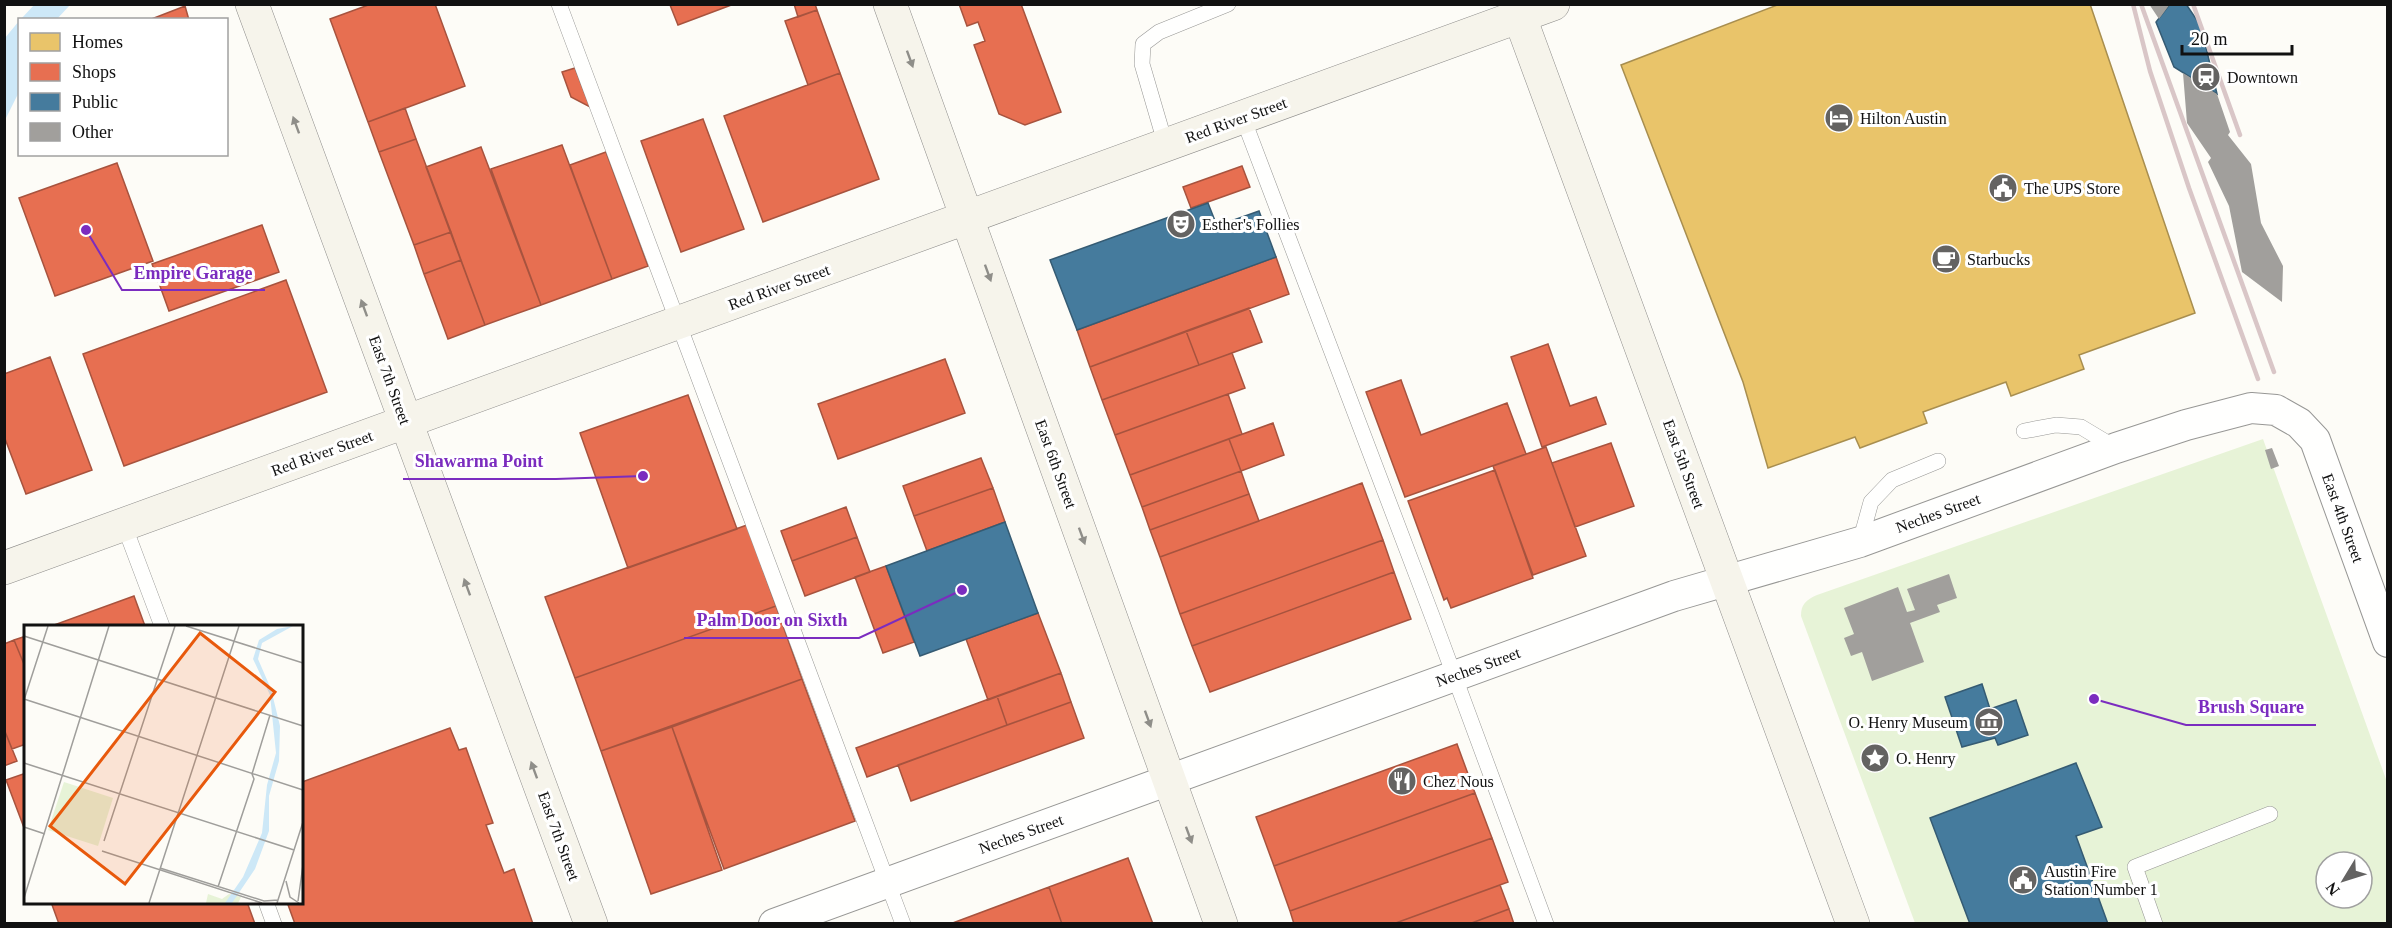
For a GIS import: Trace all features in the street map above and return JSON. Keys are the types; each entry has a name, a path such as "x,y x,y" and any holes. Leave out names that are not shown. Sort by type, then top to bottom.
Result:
{"main road":[{"name":"East 7th Street","path":"252,4 591,924"},
{"name":"East 6th Street","path":"890,4 1221,924"},
{"name":"Red River Street","path":"4,568 1243,118 1518,11 1553,4"},
{"name":"East 5th Street","path":"1518,11 1853,924"}],"street":[{"name":"Neches Street","path":"774,924 1674,596 1860,542 2116,448 2186,425 2251,408 2276,410"},
{"name":"East 4th Street","path":"2276,410 2299,423 2315,440 2388,642"}],"lane":[{"path":"559,4 903,924"},
{"path":"1166,146 1142,64 1143,44 1159,32 1228,4"},
{"path":"1243,118 1455,676 1546,924"},
{"path":"2024,431 2056,425 2082,427 2116,448"},
{"path":"1860,542 1871,502 1892,480 1938,461"},
{"path":"124,525 161,625"},
{"path":"2155,924 2135,867 2270,814"},
{"path":"266,904 274,924"}],"green space":[{"path":"2263,439 2387,782 2387,923 1915,923 1801,616 1802,608 1810,599"}],"water":[{"path":"35,4 70,4 58,18 22,18"},
{"path":"18,22 18,94 5,120 5,38"}],"building: Homes":[{"path":"1780,4 2090,4 2195,313 2079,355 2084,369 2011,396 2006,382 1923,412 1927,423 1860,448 1855,437 1768,468 1743,382 1621,65"}],"building: Shops":[{"path":"371,4 435,4 465,86 368,122 330,19"},
{"path":"671,4 734,4 678,25"},
{"path":"794,4 815,4 817,10 798,17"},
{"path":"959,4 1021,4 1061,112 1025,125 999,114 974,45 985,41 978,22 967,26"},
{"path":"185,6 188,18 154,18"},
{"path":"817,10 840,73 808,85 785,21"},
{"path":"575,68 590,107 571,97 562,72"},
{"path":"840,73 879,179 763,222 724,116"},
{"path":"405,108 416,139 379,152 368,122"},
{"path":"703,119 744,229 681,252 641,141"},
{"path":"416,139 451,232 414,245 379,152"},
{"path":"562,145 612,279 541,305 491,169"},
{"path":"481,147 541,305 485,325 426,167"},
{"path":"606,152 648,266 612,279 570,165"},
{"path":"117,163 153,261 55,296 19,198"},
{"path":"1242,166 1250,187 1191,208 1183,187"},
{"path":"262,225 279,272 169,311 152,264"},
{"path":"451,232 461,260 424,274 414,245"},
{"path":"1276,257 1289,294 1090,367 1077,330"},
{"path":"461,260 485,325 448,339 424,274"},
{"path":"286,280 327,392 124,466 83,354"},
{"path":"1249,308 1262,342 1199,365 1186,331"},
{"path":"1186,331 1199,365 1102,400 1090,367"},
{"path":"1548,344 1570,406 1596,397 1606,424 1542,447 1511,357"},
{"path":"1232,353 1245,388 1115,435 1102,400"},
{"path":"50,357 92,470 26,494 4,436 4,374"},
{"path":"945,359 965,413 838,459 818,404"},
{"path":"1401,380 1421,435 1507,403 1526,454 1405,497 1366,392"},
{"path":"1228,394 1242,434 1130,475 1115,435"},
{"path":"688,395 737,529 628,568 580,433"},
{"path":"1273,423 1284,455 1241,471 1229,439"},
{"path":"1229,439 1241,471 1142,507 1130,475"},
{"path":"1611,443 1634,506 1575,527 1552,463"},
{"path":"1546,447 1586,556 1533,575 1493,466"},
{"path":"981,458 993,488 914,516 903,486"},
{"path":"1495,470 1533,578 1451,608 1447,598 1444,600 1408,501"},
{"path":"1241,471 1249,494 1150,530 1142,507"},
{"path":"1362,483 1383,540 1180,614 1160,557"},
{"path":"993,488 1005,522 927,551 914,516"},
{"path":"1249,494 1259,521 1160,557 1150,530"},
{"path":"846,507 857,537 792,561 781,531"},
{"path":"747,525 776,606 575,678 545,597"},
{"path":"857,537 870,572 805,596 792,561"},
{"path":"1383,540 1394,572 1192,646 1180,614"},
{"path":"886,566 914,642 883,653 855,577"},
{"path":"1394,572 1411,619 1210,692 1192,646"},
{"path":"134,596 145,625 54,625"},
{"path":"776,606 802,679 601,751 575,678"},
{"path":"1038,613 1061,673 988,700 966,639"},
{"path":"24,637 24,664 14,640"},
{"path":"14,640 24,664 24,745 12,749 4,729 4,644"},
{"path":"1061,673 1071,702 1007,725 997,696"},
{"path":"802,679 855,821 724,869 672,727"},
{"path":"997,696 1007,725 867,777 856,748"},
{"path":"1071,702 1084,738 911,801 898,765"},
{"path":"672,727 722,870 651,894 601,751"},
{"path":"450,728 459,750 466,748 493,823 486,825 504,873 514,869 533,924 295,924 288,904 303,904 303,782"},
{"path":"4,729 17,761 4,766"},
{"path":"1457,744 1475,793 1274,866 1256,817"},
{"path":"24,774 24,828 6,780"},
{"path":"1475,793 1492,838 1290,911 1274,866"},
{"path":"1492,838 1508,882 1393,924 1294,924 1290,911"},
{"path":"1128,858 1153,924 1062,924 1049,887"},
{"path":"1500,885 1509,909 1469,924 1393,924"},
{"path":"1049,887 1062,924 950,924"},
{"path":"52,904 248,904 255,924 59,924"},
{"path":"1509,909 1514,924 1469,924"}],"building: Public":[{"path":"2170,4 2186,4 2201,26 2217,94 2174,67 2156,22"},
{"path":"1208,203 1217,226 1259,211 1276,257 1077,330 1050,260"},
{"path":"1005,522 1038,613 920,656 886,566"},
{"name":"O. Henry Museum","path":"1982,684 1990,709 2016,700 2028,735 1998,745 1995,738 1962,747 1945,697"},
{"name":"Austin Fire Station Number 1","path":"2076,763 2102,827 2076,836 2108,924 1970,924 1930,818"}],"building: Other":[{"path":"2149,4 2170,4 2159,19"},
{"path":"2183,73 2217,94 2230,132 2228,135 2251,164 2261,223 2283,266 2282,302 2242,272 2229,206 2208,162 2211,158 2187,123"},
{"path":"2272,448 2279,466 2271,469 2265,450"},
{"path":"1949,574 1957,598 1937,605 1940,612 1910,623 1924,662 1872,681 1862,652 1851,656 1844,638 1854,634 1844,608 1898,587 1907,612 1915,610 1907,589"}],"railway":[{"path":"2133,4 2150,71 2189,188 2258,379"},
{"path":"2141,4 2274,372"},
{"path":"2193,4 2240,135"}],"place":[{"name":"Downtown","path":"2206,77"},
{"name":"Hilton Austin","path":"1839,118"},
{"name":"The UPS Store","path":"2003,188"},
{"name":"Esther's Follies","path":"1181,224"},
{"name":"Empire Garage","path":"86,230"},
{"name":"Starbucks","path":"1946,259"},
{"name":"Shawarma Point","path":"643,476"},
{"name":"Palm Door on Sixth","path":"962,590"},
{"name":"Brush Square","path":"2094,699"},
{"name":"O. Henry Museum","path":"1989,722"},
{"name":"O. Henry","path":"1875,758"},
{"name":"Chez Nous","path":"1402,781"},
{"name":"Austin Fire Station Number 1","path":"2023,880"}]}
